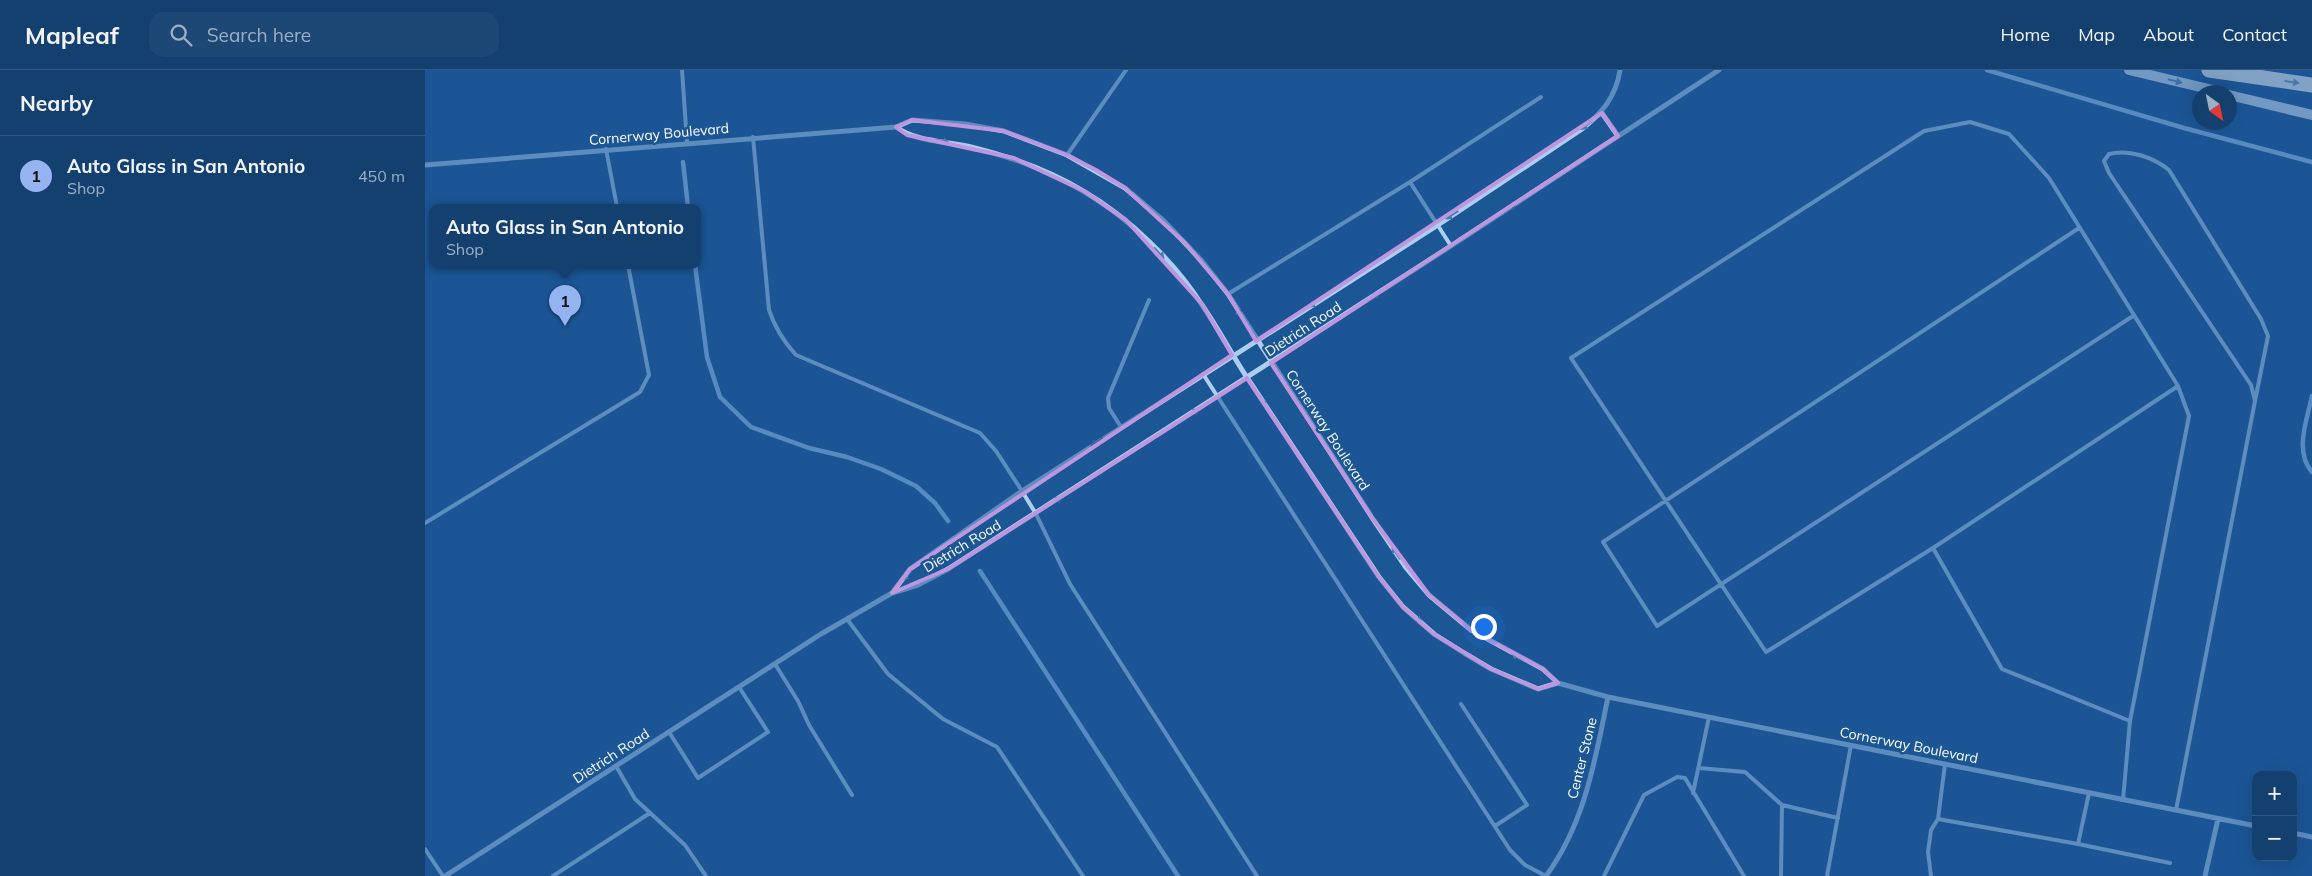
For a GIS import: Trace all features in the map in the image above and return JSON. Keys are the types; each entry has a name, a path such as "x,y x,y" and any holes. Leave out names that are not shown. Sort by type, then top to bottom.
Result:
{"highway":[{"path":"2209,70 2312,85"}],"main road":[{"path":"2129,70 2192,85"},
{"path":"2237,97 2312,115"}],"street":[{"name":"Dietrich Road","path":"892,593 910,570 1022,491 1437,225 1582,129 1602,113 1613,95 1620,70"},
{"name":"Dietrich Road","path":"444,876 847,619 892,593 918,585 948,569 1036,514 1719,70"},
{"path":"1602,113 1619,136"},
{"name":"Cornerway Boulevard","path":"425,165 687,142 896,127 912,120 965,124 1004,132 1067,155 1125,188 1164,221 1202,262 1228,294 1256,341 1402,562 1429,595 1471,630 1543,669 1558,684"},
{"name":"Cornerway Boulevard","path":"896,127 907,135 971,147 1014,158 1050,173 1084,191 1126,220 1157,251 1202,304 1247,378 1379,577 1403,607 1434,634 1491,669 1538,689 1558,684 1608,697 2252,825"},
{"name":"Center Stone","path":"1546,876 1568,840 1581,809 1592,777 1608,697"},
{"path":"2205,876 2218,819"},
{"path":"2297,835 2312,837"}],"lane":[{"path":"682,70 687,142"},
{"path":"1067,155 1126,70"},
{"path":"1228,294 1410,182 1541,97"},
{"path":"2123,800 2130,721 2189,416 2178,386 2049,178 2009,134 1970,122 1924,130 1571,358 1766,652 1933,548 2178,386"},
{"path":"753,137 769,310 787,346 797,355 980,433 996,451 1036,514 1070,584 1257,876"},
{"path":"605,149 616,204"},
{"path":"2176,810 2268,336 2261,319 2169,170 2157,161 2121,151 2109,154 2104,161 2109,173 2251,384 2255,401"},
{"path":"1410,182 1451,246"},
{"path":"2079,228 1603,542 1657,626 2133,316"},
{"path":"425,524 640,392 649,375 629,269"},
{"path":"1121,427 1109,408 1108,398 1149,300"},
{"path":"1203,374 1510,850 1525,866 1546,876"},
{"path":"1933,548 2002,669 2130,721"},
{"path":"847,619 887,674 943,719 997,747 1083,876"},
{"path":"775,664 799,701 809,726 852,795"},
{"path":"669,732 698,778 768,732 739,687"},
{"path":"1461,704 1527,805 1495,826"},
{"path":"1693,793 1709,717"},
{"path":"1827,876 1851,745"},
{"path":"1931,876 1929,852 1931,830 1938,819 1945,764"},
{"path":"616,766 635,799 685,845 706,876"},
{"path":"1699,768 1745,772 1782,805 1838,818"},
{"path":"1604,876 1644,795 1677,777 1685,778 1744,876"},
{"path":"2078,844 2089,793"},
{"path":"1781,876 1782,805"},
{"path":"553,876 649,813"},
{"path":"1938,819 2078,844 2170,863"},
{"path":"425,850 444,876"}],"highlighted area":[{"path":"1602,113 1618,136 1271,363 1373,519 1429,595 1471,630 1543,669 1558,683 1538,689 1491,669 1434,634 1403,607 1379,577 1247,378 948,569 892,593 910,569 1232,355 1202,304 1126,220 1084,191 1014,158 907,135 896,127 912,120 1004,131 1067,155 1096,170 1125,188 1185,243 1228,294 1256,341"}],"waterway":[{"path":"1987,70 2184,128 2312,162"},
{"path":"683,162 688,204"},
{"path":"696,269 707,357 720,397 751,427 809,448 847,457 881,469 916,486 935,503 948,521"},
{"path":"2312,396 2303,435 2304,455 2312,472"},
{"path":"980,571 1178,876"}],"place":[{"name":"Auto Glass in San Antonio","path":"565,326"}]}
